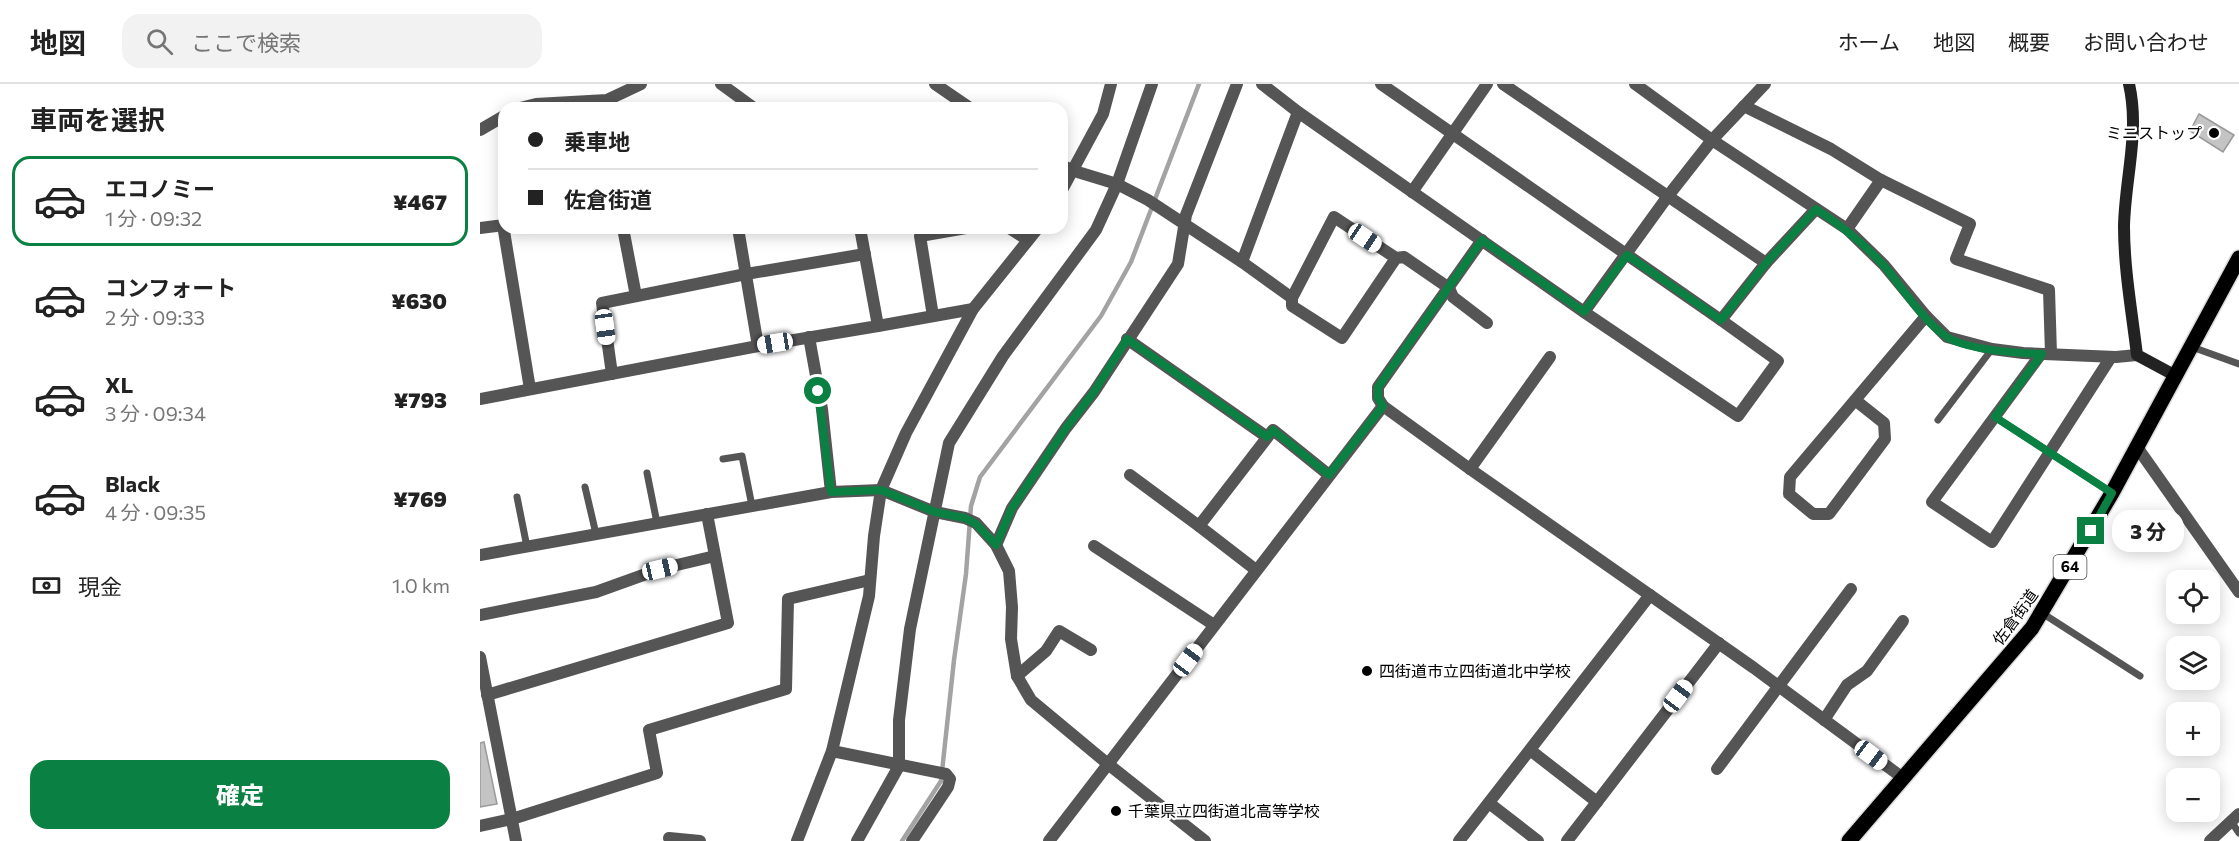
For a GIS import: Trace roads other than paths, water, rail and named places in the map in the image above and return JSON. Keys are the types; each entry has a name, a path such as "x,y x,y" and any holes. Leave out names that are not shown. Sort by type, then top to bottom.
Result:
{"main road":[{"name":"佐倉街道","path":"1849,841 2006,660 2042,613 2112,493 2239,258"}],"street":[{"path":"572,102 607,100 641,84"},
{"path":"721,84 746,102"},
{"path":"935,84 950,89 964,102"},
{"path":"1068,166 1103,114 1111,84"},
{"path":"857,841 898,766 899,720 910,629 949,443 1003,356 1095,230 1117,184 1152,84"},
{"path":"996,545 1018,499 1066,428 1094,392 1178,264 1190,205 1237,84"},
{"path":"1262,84 1298,112 1584,312 1738,416 1778,362 1381,84"},
{"path":"1412,192 1487,84"},
{"path":"1503,84 1766,263"},
{"path":"1635,84 1712,140 1847,229 1884,266 1947,337 1992,349 2111,357 2137,355 2176,376"},
{"path":"1584,312 1668,196 1712,140 1765,84"},
{"path":"2129,84 2132,96 2133,140 2125,204 2125,248 2137,355"},
{"path":"1744,106 1832,149 1881,180 1970,224 1956,259 2049,290 2046,354 1995,417 1932,502 1992,542 2111,357"},
{"path":"1242,262 1298,112"},
{"path":"480,130 498,120"},
{"path":"1068,167 1117,184 1153,203 1292,298"},
{"path":"1847,229 1881,180"},
{"path":"1721,320 1766,263 1816,209"},
{"path":"1396,258 1342,338 1292,306 1292,298 1334,217 1396,258 1404,257 1449,288 1453,297 1487,323"},
{"path":"480,228 498,226"},
{"path":"504,234 530,389"},
{"path":"624,234 636,296"},
{"path":"739,234 758,346"},
{"path":"861,234 878,326"},
{"path":"932,234 920,236 933,316"},
{"path":"1018,234 1028,240"},
{"path":"797,841 832,751 869,596 881,490 906,433 973,309 1033,234"},
{"path":"1482,240 1378,387 1378,398 1383,406 1719,643 1903,778"},
{"path":"612,374 602,303 746,274 865,254"},
{"path":"480,399 758,346 973,309"},
{"path":"1855,400 1884,423 1885,439 1829,514 1813,514 1788,494 1790,477 1855,400 1926,316"},
{"path":"809,338 822,409 831,492"},
{"path":"1127,339 1267,437"},
{"path":"1470,469 1550,357"},
{"path":"1049,841 1383,406"},
{"path":"1198,526 1273,430 1329,475"},
{"path":"2137,447 2239,592"},
{"path":"1130,475 1256,570"},
{"path":"480,555 831,492 881,490 935,512 970,521 996,545 1009,572 1012,607 1011,639 1017,676 1032,700 1205,841"},
{"path":"487,695 728,623 707,514"},
{"path":"1094,546 1214,625"},
{"path":"480,615 596,592 660,569 715,556"},
{"path":"480,826 512,819 657,772 649,730 786,689 788,599 870,580"},
{"path":"1717,769 1851,590"},
{"path":"1459,841 1650,596"},
{"path":"1824,720 1847,685 1867,671 1903,621"},
{"path":"1017,676 1046,651 1059,631 1091,650"},
{"path":"1567,841 1719,643"},
{"path":"480,657 516,841"},
{"path":"1530,750 1597,802"},
{"path":"832,751 942,774 950,779 948,787 912,841"},
{"path":"1489,803 1538,841"},
{"path":"2210,841 2235,817"},
{"path":"669,838 700,841"}],"lane":[{"path":"2192,347 2239,364"},
{"path":"1938,420 1992,349"},
{"path":"1995,417 2112,493"},
{"path":"723,459 742,456 752,506"},
{"path":"647,473 657,523"},
{"path":"585,488 596,534"},
{"path":"517,497 527,547"},
{"path":"2042,613 2140,676"},
{"path":"2235,817 2239,832"}],"waterway":[{"path":"902,841 941,781 966,574 971,506 980,477 1101,316 1131,262 1199,84"}],"place":[{"name":"ミニストップ","path":"2214,133"},
{"name":"四街道市立四街道北中学校","path":"1367,671"},
{"name":"千葉県立四街道北高等学校","path":"1116,811"}]}
